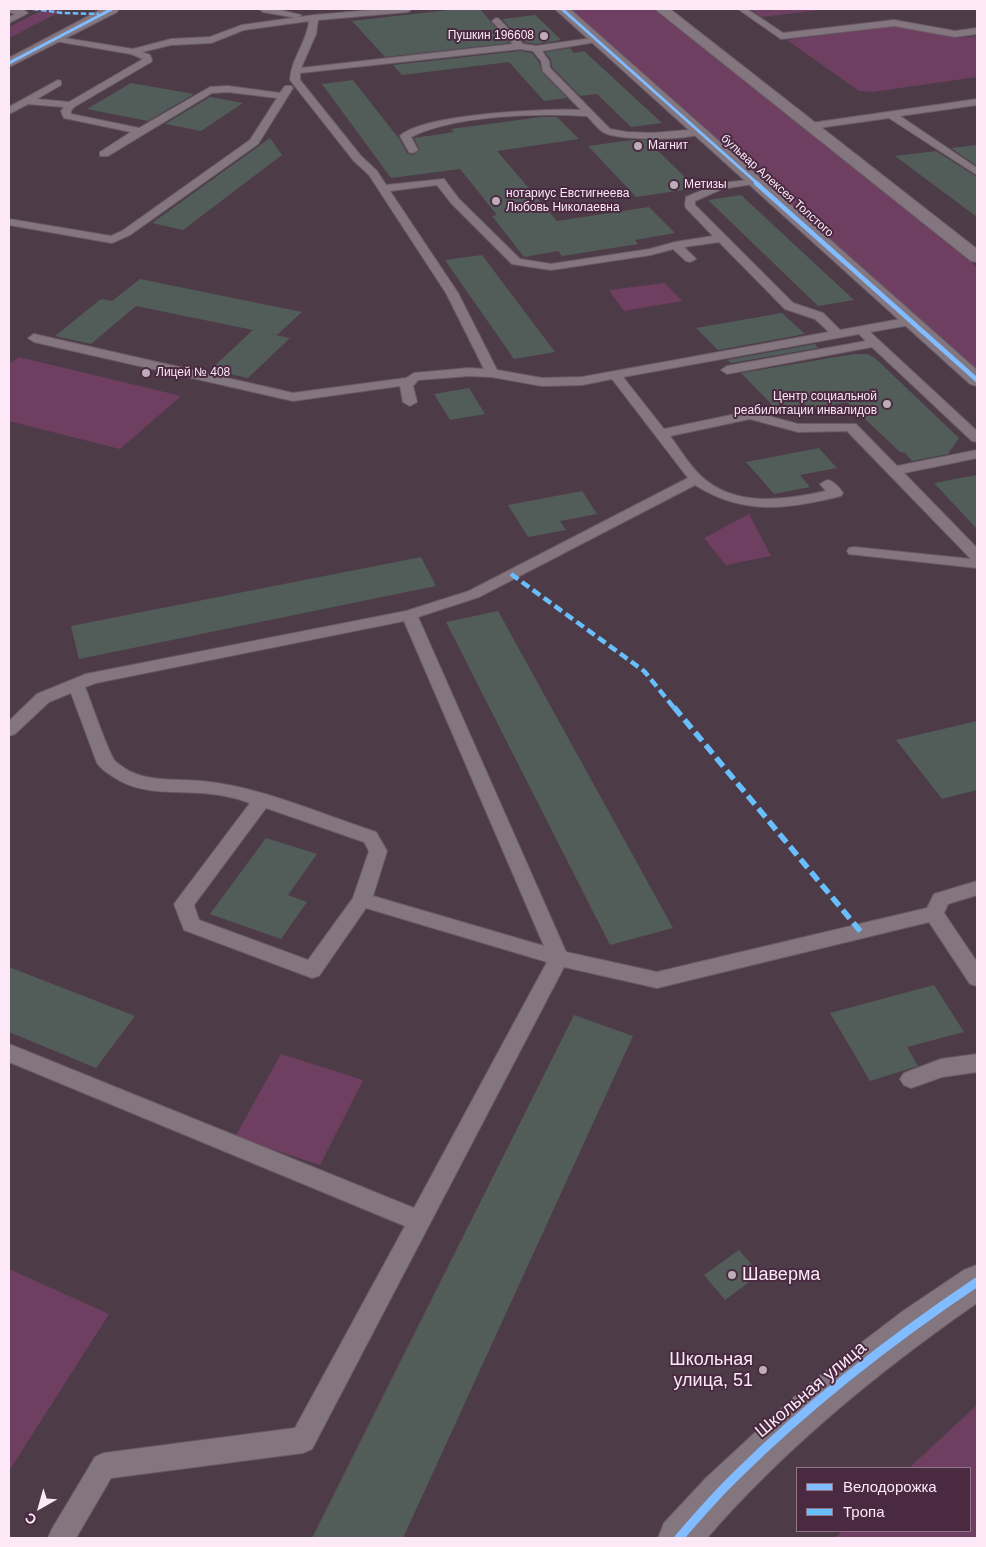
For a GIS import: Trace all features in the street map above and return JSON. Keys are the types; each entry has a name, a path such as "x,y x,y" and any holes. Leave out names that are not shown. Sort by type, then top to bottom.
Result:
{"street":[{"path":"9,63 112,9"},
{"name":"бульвар Алексея Толстого","path":"562,9 977,380"},
{"path":"662,9 977,257"},
{"name":"Школьная улица","path":"679,1538 744,1467 803,1415 869,1360 977,1282"}],"lane":[{"path":"263,9 314,18 372,10 408,9"},
{"path":"742,9 781,36 894,23 955,34 977,31"},
{"path":"9,10 24,12 9,20"},
{"path":"133,52 170,42 210,40 242,28 297,14"},
{"path":"9,222 112,240 126,233 254,142 295,75 312,34 314,18"},
{"path":"496,21 520,46"},
{"path":"55,38 133,52 148,57 148,60 71,105 66,111 67,116 140,131"},
{"path":"295,75 501,47 520,46 536,49 596,39"},
{"path":"536,49 546,61 546,69 607,131 619,135 700,132"},
{"path":"295,75 357,158 374,173 452,293 492,373"},
{"path":"9,111 58,83"},
{"path":"104,154 210,90 228,89 282,96"},
{"path":"26,101 71,105"},
{"path":"811,126 977,102"},
{"path":"413,150 405,136 412,130 424,127 486,117 552,111 589,113"},
{"path":"892,115 977,172"},
{"path":"383,189 440,181 456,201 516,262 551,267 652,252 675,245 721,238"},
{"path":"755,181 720,186 690,199 690,206 789,306 819,316 838,335"},
{"path":"675,245 690,259"},
{"path":"410,402 406,386 414,377 469,372 492,373 542,382 582,381 912,321"},
{"path":"862,330 977,438"},
{"path":"34,338 293,397 411,381"},
{"path":"727,370 875,343"},
{"path":"615,375 696,479 714,492 752,503 790,504 836,493 827,484"},
{"path":"661,434 750,415 798,428 851,426 977,556"},
{"path":"895,471 977,454"},
{"path":"9,730 43,698 92,678 409,615 474,594 675,488 696,479"},
{"path":"854,551 977,564"},
{"path":"409,615 559,958"},
{"path":"76,685 106,763 127,778 153,786 201,787 238,792 262,800 370,837 378,851 362,900 312,970 191,925 184,904 262,800"},
{"path":"934,914 941,899 977,888"},
{"path":"362,900 559,958 657,980 934,914"},
{"path":"934,914 977,978"},
{"path":"61,1538 104,1466 303,1440 559,958"},
{"path":"9,1053 419,1221"},
{"path":"911,1079 942,1068 977,1063"}],"shaded area":[{"path":"40,9 66,9 9,38 9,27 41,11"},
{"path":"570,9 654,9 977,267 977,369"},
{"path":"750,9 828,9 761,17"},
{"path":"895,25 957,38 977,36 977,77 872,92 859,91 787,40"},
{"path":"665,283 682,301 624,311 609,290"},
{"path":"19,357 181,396 120,449 9,421 9,364"},
{"path":"749,514 771,556 726,565 704,538"},
{"path":"281,1054 363,1080 320,1165 235,1137"},
{"path":"9,1269 109,1314 9,1471"},
{"path":"977,1405 977,1538 835,1538 842,1532 971,1532 971,1467 910,1467"}],"building":[{"path":"457,9 480,9 509,43 385,57 352,21"},
{"path":"535,15 561,40 536,44 524,42 502,19"},
{"path":"570,48 574,53 584,51 662,123 631,127 597,94 580,96 552,67 551,60 545,52"},
{"path":"520,51 532,53 539,62 542,72 567,98 544,101 509,62 402,75 393,65"},
{"path":"353,80 400,140 407,153 413,155 420,150 414,138 454,132 451,129 541,117 557,117 579,139 497,151 557,221 649,207 675,233 635,240 638,244 562,256 558,251 524,257 492,216 497,215 460,169 391,178 322,84"},
{"path":"131,83 194,94 148,121 87,109"},
{"path":"210,97 243,103 201,131 165,124"},
{"path":"270,138 282,155 183,230 152,223"},
{"path":"632,140 647,140 696,188 636,197 588,146"},
{"path":"977,145 977,166 951,148"},
{"path":"936,151 977,177 977,217 895,156"},
{"path":"741,195 854,300 818,306 708,200"},
{"path":"482,255 555,352 514,359 445,260"},
{"path":"140,279 302,312 277,335 266,333 290,338 248,378 210,370 253,330 136,306 91,344 55,336 101,299 112,301"},
{"path":"782,313 805,334 718,350 696,328"},
{"path":"815,344 818,348 731,363 727,360"},
{"name":"Центр социальной реабилитации инвалидов","path":"854,354 867,354 875,358 959,438 948,454 912,461 847,402 782,415 741,373"},
{"path":"469,388 485,414 450,420 434,394"},
{"path":"819,448 837,468 800,475 810,487 774,494 746,462"},
{"path":"977,475 977,529 934,483"},
{"path":"582,491 597,514 560,521 566,530 528,537 508,505"},
{"path":"421,557 436,586 79,659 71,626"},
{"path":"498,611 673,928 610,945 446,622"},
{"path":"977,721 977,790 942,799 896,740"},
{"path":"266,838 317,854 288,895 307,902 281,939 210,914"},
{"path":"9,967 135,1016 96,1068 9,1032"},
{"path":"934,985 964,1032 907,1047 918,1066 870,1081 830,1013"},
{"path":"574,1015 633,1036 403,1538 312,1538"},
{"name":"Шаверма","path":"739,1250 760,1274 725,1300 704,1275"}],"marked path":[{"path":"33,9 63,13 99,14"},
{"path":"511,574 644,671 861,932"}],"cycle path":[{"path":"9,63 112,9"},
{"path":"562,9 977,380"},
{"path":"679,1538 737,1474 773,1441 887,1346 977,1282"}],"place":[{"name":"Пушкин 196608","path":"544,36"},
{"name":"Магнит","path":"638,146"},
{"name":"Метизы","path":"674,185"},
{"name":"нотариус Евстигнеева Любовь Николаевна","path":"496,201"},
{"name":"Лицей № 408","path":"146,373"},
{"name":"Центр социальной реабилитации инвалидов","path":"887,404"},
{"name":"Шаверма","path":"732,1275"},
{"name":"Школьная улица, 51","path":"763,1370"}]}
